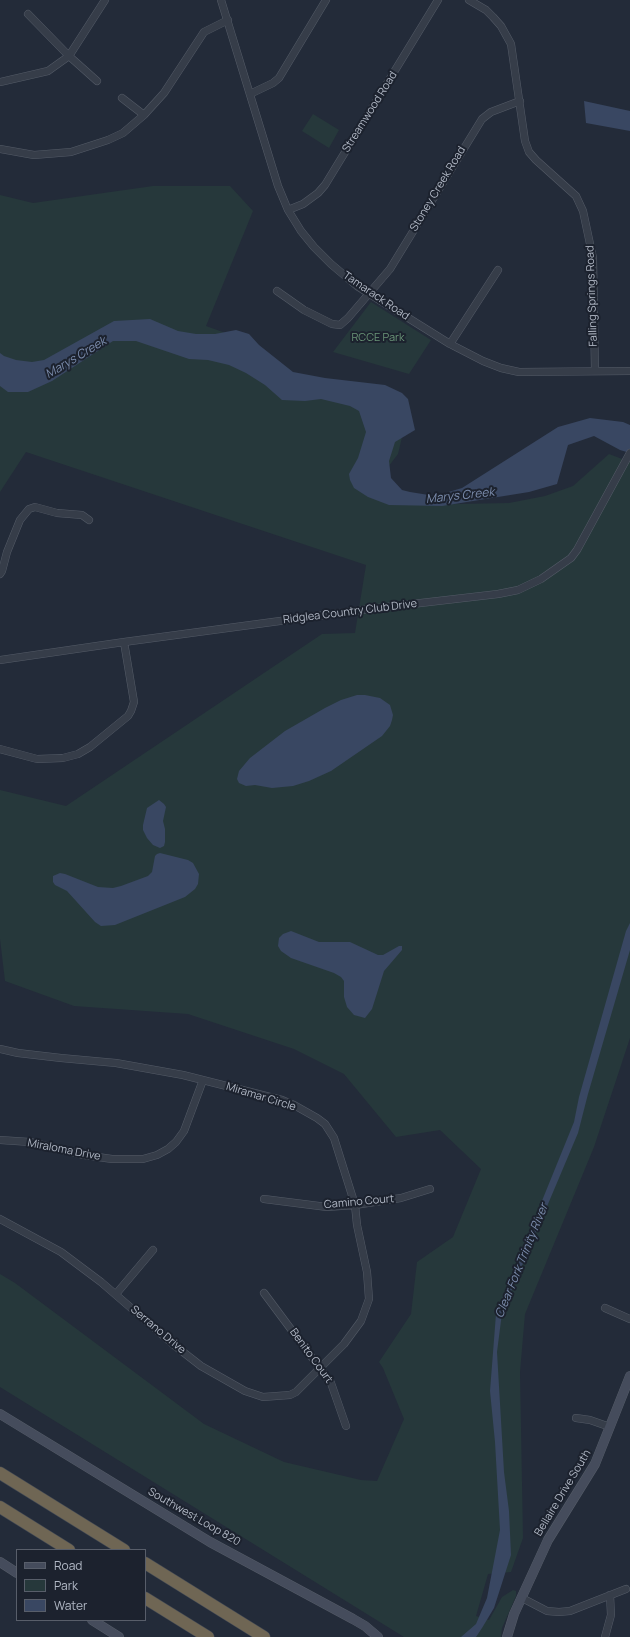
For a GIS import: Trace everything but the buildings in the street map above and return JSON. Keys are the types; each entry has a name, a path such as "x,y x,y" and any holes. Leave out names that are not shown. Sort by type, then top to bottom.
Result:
{"highway":[{"path":"0,1473 122,1549"},
{"path":"0,1507 67,1549"},
{"path":"146,1564 264,1637"},
{"path":"146,1599 208,1637"}],"street":[{"path":"0,82 48,71 69,56 105,0"},
{"name":"Tamarack Road","path":"221,0 278,186 288,210 301,231 314,247 352,282 450,344 482,362 519,372 535,373 630,371"},
{"path":"250,94 273,83 279,78 326,0"},
{"name":"Streamwood Road","path":"288,210 303,204 318,193 325,185 438,0"},
{"name":"Falling Springs Road","path":"469,0 486,10 493,17 501,26 511,44 525,141 529,152 576,196 583,211 593,258 595,371"},
{"path":"28,14 69,56 97,80"},
{"path":"0,149 34,155 71,152 108,140 123,133 144,115 164,93 204,32 228,20"},
{"path":"122,98 144,115"},
{"name":"Stoney Creek Road","path":"277,291 304,310 332,324 340,325 348,318 390,269 482,119 491,112 520,101"},
{"path":"450,344 498,270"},
{"name":"Ridglea Country Club Drive","path":"0,660 369,609 498,594 518,590 541,579 571,558 577,550 630,453"},
{"path":"0,574 20,520 30,509 35,507 57,513 82,514 89,520"},
{"path":"0,749 37,759 64,758 78,754 90,747 128,716 134,702 124,642"},
{"name":"Miramar Circle","path":"0,1049 25,1054 116,1063 164,1071 203,1080 282,1100 317,1118 324,1124 334,1138 355,1205 357,1225 367,1272 369,1299 361,1320 344,1344 321,1368"},
{"name":"Miraloma Drive","path":"0,1140 30,1142 84,1155 105,1158 143,1160 163,1152 176,1142 184,1131 203,1080"},
{"name":"Camino Court","path":"264,1199 327,1207 355,1205 401,1198 430,1189"},
{"name":"Serrano Drive","path":"0,1218 61,1252 116,1294 174,1345 201,1366 218,1377 251,1394 263,1398 290,1395 296,1392 321,1368"},
{"path":"116,1294 153,1250"},
{"name":"Benito Court","path":"264,1293 331,1383 346,1426"},
{"path":"605,1308 630,1319"},
{"name":"Bellaire Drive South","path":"507,1637 522,1598 548,1540 596,1464 610,1427 628,1387 630,1376"},
{"name":"Southwest Loop 820","path":"0,1414 210,1542 353,1619 365,1626 378,1637"},
{"path":"576,1418 590,1420 610,1427"},
{"path":"0,1562 16,1572"},
{"path":"522,1598 547,1611 559,1612 570,1611 626,1589"},
{"path":"605,1637 611,1615 610,1595"},
{"path":"94,1621 120,1637"}],"green space":[{"path":"313,114 339,130 329,148 302,131"},
{"path":"153,186 230,186 253,211 206,326 259,345 261,354 339,399 405,425 398,454 385,471 409,505 509,503 545,496 573,486 609,454 630,462 630,1038 594,1147 525,1314 520,1372 523,1538 511,1572 488,1574 476,1616 489,1620 502,1597 513,1590 516,1591 516,1596 502,1628 501,1637 404,1637 0,1387 0,1274 15,1283 204,1424 284,1462 361,1480 377,1481 404,1419 383,1368 379,1362 411,1314 417,1262 453,1237 481,1169 440,1130 396,1137 344,1074 294,1049 188,1014 74,1006 5,981 0,939 0,790 66,806 322,634 355,633 366,565 26,452 0,492 0,195 33,203"},
{"name":"RCCE Park","path":"371,302 431,340 409,374 333,352"}],"water":[{"path":"584,101 630,111 630,131 586,123"},
{"name":"Marys Creek","path":"150,319 178,331 196,334 215,334 236,330 249,334 259,345 293,372 325,378 385,385 402,393 408,399 415,430 395,442 389,461 391,478 402,490 435,496 462,488 558,427 590,418 623,422 630,425 630,453 620,450 594,436 568,445 557,484 529,492 442,506 389,505 368,497 354,488 350,480 349,474 358,458 366,432 359,411 350,406 321,399 305,401 282,400 265,385 246,373 229,365 208,360 189,359 136,341 113,341 52,381 28,392 8,392 0,386 0,353 16,360 32,362 44,360 114,321"},
{"path":"357,695 380,698 390,705 393,715 392,720 390,726 382,736 331,771 309,781 293,786 272,788 255,785 246,786 239,783 237,779 239,771 250,758 285,731 341,700"},
{"path":"159,800 166,807 163,821 165,829 165,842 164,846 160,848 153,845 143,830 147,808"},
{"path":"160,853 188,860 193,863 199,874 198,884 195,889 185,897 115,925 101,926 95,922 67,891 55,885 53,882 53,876 60,873 98,887 113,888 121,886 148,876 152,872 155,856"},
{"name":"Clear Fork Trinity River","path":"630,923 630,950 578,1133 502,1313 497,1352 504,1472 509,1511 511,1555 494,1608 482,1628 476,1637 461,1637 476,1624 487,1598 500,1530 495,1442 490,1391 496,1314 574,1122 579,1097 626,931"},
{"path":"291,931 319,942 350,942 378,955 383,955 399,946 402,946 402,950 384,971 372,1009 365,1018 354,1015 347,1007 344,997 344,981 341,977 334,973 291,958 281,951 278,946 279,938 283,934"}]}
